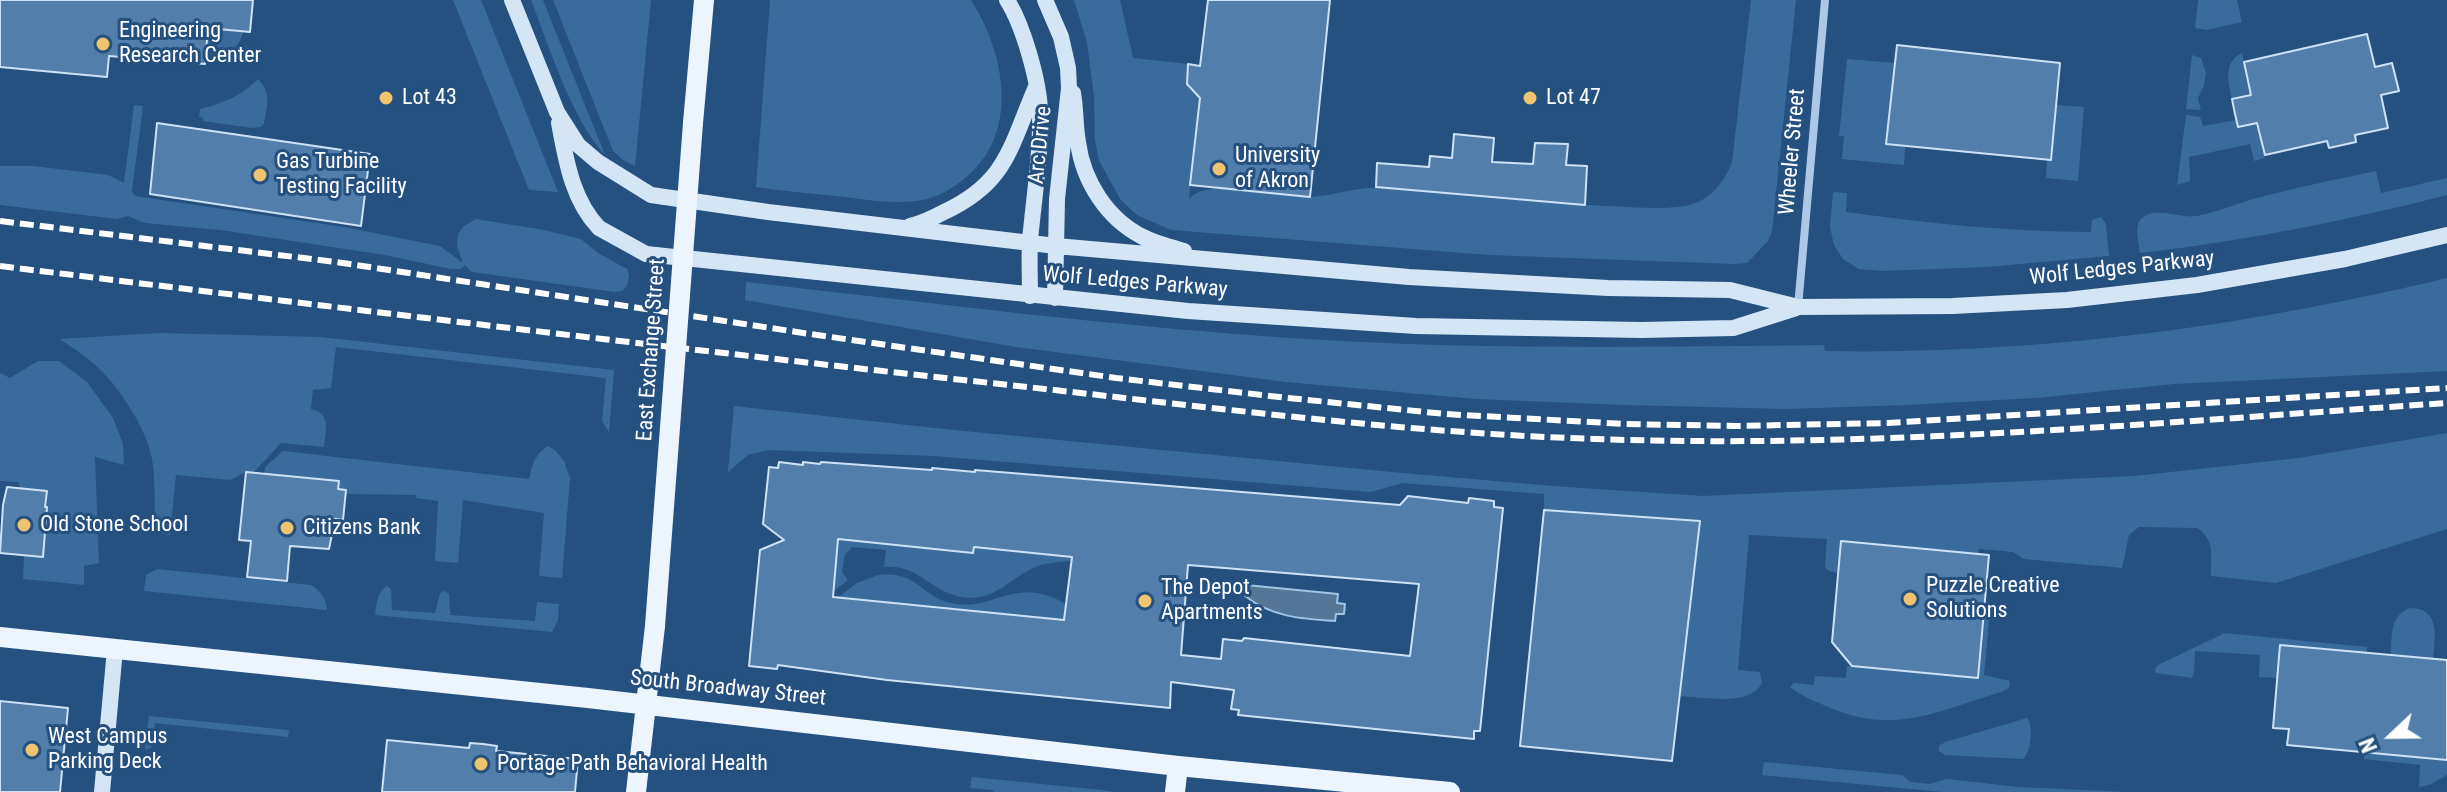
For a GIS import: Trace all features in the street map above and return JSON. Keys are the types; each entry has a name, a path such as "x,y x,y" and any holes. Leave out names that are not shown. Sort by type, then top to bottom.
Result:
{"main road":[{"name":"Wolf Ledges Parkway","path":"512,0 557,112 578,145 598,162 651,195 768,212 1056,246 1409,277 1608,288 1730,290 1798,307 1953,306 2080,298 2197,285 2345,259 2447,235"},
{"name":"East Exchange Street","path":"636,792 655,626 704,0"},
{"name":"Arc Drive","path":"1007,0 1024,39 1040,109 1030,242 1030,296"},
{"name":"Arc Drive","path":"1045,0 1061,37 1069,88 1057,199 1055,298"},
{"path":"1068,68 1077,113 1078,142 1093,190 1111,213 1141,236 1208,260"},
{"path":"906,227 955,207 982,190 999,171 1013,146 1036,87"},
{"name":"Wolf Ledges Parkway","path":"557,112 568,168 581,201 599,228 646,254 1188,311 1416,326 1641,330 1733,328 1798,307"},
{"name":"South Broadway Street","path":"0,637 646,704 1178,766 1450,792"},
{"path":"102,792 115,649"},
{"path":"1175,792 1178,766"}],"street":[{"name":"Wheeler Street","path":"1798,307 1825,0"}],"shaded area":[{"path":"453,0 481,0 558,192 529,190"},
{"path":"531,0 543,0 605,155 572,103"},
{"path":"553,0 651,0 635,166 613,151"},
{"path":"770,0 971,0 992,44 1002,92 994,140 982,161 951,188 932,198 916,201 881,201 756,187"},
{"path":"1074,0 1120,0 1133,58 1188,64 1187,84 1200,98 1189,199 1198,192 1227,188 1308,197 1371,188 1578,205 1656,208 1694,204 1708,196 1725,177 1732,162 1751,0 1796,0 1772,232 1768,241 1747,263 1734,264 1489,255 1171,230 1137,215 1121,200 1099,161 1087,42"},
{"path":"2198,0 2237,0 2242,22 2206,30 2195,28"},
{"path":"208,28 243,32 238,44 229,53 205,64"},
{"path":"2242,53 2251,95 2232,99 2229,67"},
{"path":"2192,55 2201,58 2206,73 2198,98 2201,110 2186,109"},
{"path":"1847,59 1895,63 1887,141 1890,145 1905,147 1904,165 1842,159 1844,136 1839,136"},
{"path":"258,79 265,89 267,100 261,127 203,121 199,117 200,109 232,98"},
{"path":"134,105 143,106 132,191 135,196 344,227 440,246 463,263 457,246 458,234 476,219 544,230 581,239 598,253 627,269 627,286 615,292 472,272 465,265 461,269 451,269 385,255 220,230 145,223 128,216 117,219 0,205 0,166 33,166 108,175 124,183"},
{"path":"2056,105 2084,107 2078,181 2046,178 2047,160 2052,156"},
{"path":"2186,115 2200,117 2203,126 2236,120 2238,127 2257,123 2265,158 2254,161 2250,144 2189,157 2190,181 2177,185"},
{"path":"2376,171 2381,193 2447,178 2447,195 2295,229 2140,253 2138,225 2148,215 2197,216 2275,193"},
{"path":"1833,192 1847,193 1846,212 1968,226 2091,232 2092,220 2101,217 2106,224 2109,256 1986,267 1859,269 1843,259 1834,245 1830,227"},
{"path":"2447,278 2447,371 2174,384 2036,398 1786,409 1476,399 1286,382 1016,347 745,300 746,282 1095,321 1305,339 1500,346 1824,345 1825,351 1904,351 2061,343 2216,324"},
{"path":"159,333 320,337 614,370 609,432 602,421 606,378 336,347 331,388 313,390 311,409 322,414 326,424 324,447 281,443 254,472 246,472 230,480 176,475 170,535 155,533 153,468 141,428 104,373 59,339"},
{"path":"38,361 59,361 87,382 113,418 123,444 124,465 95,457 99,563 84,566 84,585 23,579 24,555 43,556 47,492 20,488 18,482 0,481 0,373 10,378"},
{"path":"734,406 1392,472 1703,496 2134,476 2299,458 2447,433 2447,529 2276,583 2211,576 2209,543 2197,528 2139,527 2129,535 2122,568 2024,559 2013,552 1979,549 1978,554 1841,541 1838,573 1825,567 1827,539 1749,535 1738,670 1760,672 1762,683 1747,695 1712,699 1679,696 1700,521 1544,510 1544,494 1402,483 1371,492 934,456 768,450 748,455 728,472"},
{"path":"548,446 564,461 570,478 562,578 539,576 544,513 463,500 458,563 435,561 438,501 416,498 416,495 345,494 345,490 338,489 338,481 264,474 265,467 283,451 529,479 535,460"},
{"path":"840,531 851,540 973,553 974,547 1083,557 1041,565 989,594 966,598 942,590 904,569 884,567 886,550 852,547 845,554 842,572 848,580 835,590 828,590 834,583 837,553 832,552"},
{"path":"157,569 311,585 322,595 327,610 144,591 146,575"},
{"path":"878,575 903,577 932,596 951,603 979,604 1018,593 1040,593 1060,601 1097,624 836,599 857,583"},
{"path":"1246,585 1338,594 1337,603 1345,604 1344,614 1336,614 1335,621 1276,613 1245,596"},
{"path":"387,586 391,589 392,610 435,613 440,593 444,591 449,594 450,615 535,621 537,602 559,604 558,620 552,632 375,615 379,595"},
{"path":"2410,608 2420,609 2431,618 2435,633 2433,659 2391,655 2395,621"},
{"path":"1984,610 1990,611 1984,675 2010,681 2009,688 2001,692 1915,718 1874,720 1828,707 1790,687 1794,683 1814,685 1815,676 1846,678 1847,666 1978,678"},
{"path":"2225,633 2367,647 2367,653 2281,645 2277,678 2259,677 2260,655 2195,651 2192,678 2156,673 2158,665"},
{"path":"149,716 289,730 288,737 155,723 152,747 145,750"},
{"path":"2027,718 2031,739 2023,759 1945,755 1939,751 1939,746 1945,742"},
{"path":"2364,752 2447,760 2447,775 2419,787 2420,765 2364,759"},
{"path":"1764,762 1902,775 1910,782 1930,784 1946,779 2019,787 2128,792 1942,792 1762,775"},
{"path":"972,777 1115,792 994,792 970,788"}],"building":[{"name":"Engineering Research Center","path":"0,0 253,0 250,32 208,28 205,64 109,56 107,77 0,67"},
{"path":"1208,0 1330,0 1310,197 1190,185 1200,98 1187,84 1188,64 1200,66"},
{"path":"2367,34 2375,67 2392,63 2399,91 2381,95 2388,128 2355,135 2356,142 2329,148 2327,141 2265,155 2257,123 2238,127 2232,99 2251,95 2244,62"},
{"path":"1897,45 2060,63 2051,160 1886,144"},
{"name":"Gas Turbine Testing Facility","path":"157,123 370,154 361,226 150,194"},
{"path":"1454,134 1494,138 1492,162 1533,164 1535,143 1568,144 1566,165 1587,166 1585,205 1376,187 1377,163 1429,167 1430,156 1452,158"},
{"name":"The Depot Apartments","path":"779,462 803,465 803,462 821,462 975,470 1400,505 1408,496 1468,503 1469,498 1494,501 1494,507 1503,508 1480,731 1474,731 1474,739 1238,715 1239,710 1231,709 1234,690 1171,682 1170,708 887,680 778,665 777,669 749,666 760,550 784,540 763,524 769,467 778,468","holes":["838,539 973,553 974,547 1072,557 1064,620 833,597","1188,565 1419,584 1410,656 1244,638 1242,641 1223,639 1221,659 1181,655"]},
{"name":"Citizens Bank","path":"246,472 339,481 338,489 346,490 343,520 335,519 329,549 290,546 287,581 247,577 251,541 239,540"},
{"name":"Old Stone School","path":"7,487 47,491 43,557 0,553"},
{"path":"1544,510 1700,521 1672,761 1520,746"},
{"name":"Puzzle Creative Solutions","path":"1841,541 1989,555 1978,678 1852,666 1832,642"},
{"path":"2280,645 2447,660 2447,760 2287,745 2289,729 2273,728"},
{"name":"West Campus Parking Deck","path":"0,701 68,708 60,792 0,792"},
{"name":"Portage Path Behavioral Health","path":"387,740 469,748 470,743 483,744 497,746 496,751 578,759 575,792 382,792"}],"railway":[{"path":"0,221 336,262 1116,378 1445,414 1626,424 1735,426 1888,423 2447,388"},
{"path":"0,266 636,343 1234,410 1524,436 1702,441 1915,437 2447,403"}],"place":[{"name":"Engineering Research Center","path":"103,44"},
{"name":"Lot 43","path":"386,98"},
{"name":"Lot 47","path":"1530,98"},
{"name":"University of Akron","path":"1219,169"},
{"name":"Gas Turbine Testing Facility","path":"260,175"},
{"name":"Old Stone School","path":"24,525"},
{"name":"Citizens Bank","path":"287,528"},
{"name":"Puzzle Creative Solutions","path":"1910,599"},
{"name":"The Depot Apartments","path":"1145,601"},
{"name":"West Campus Parking Deck","path":"32,750"},
{"name":"Portage Path Behavioral Health","path":"481,764"}]}
